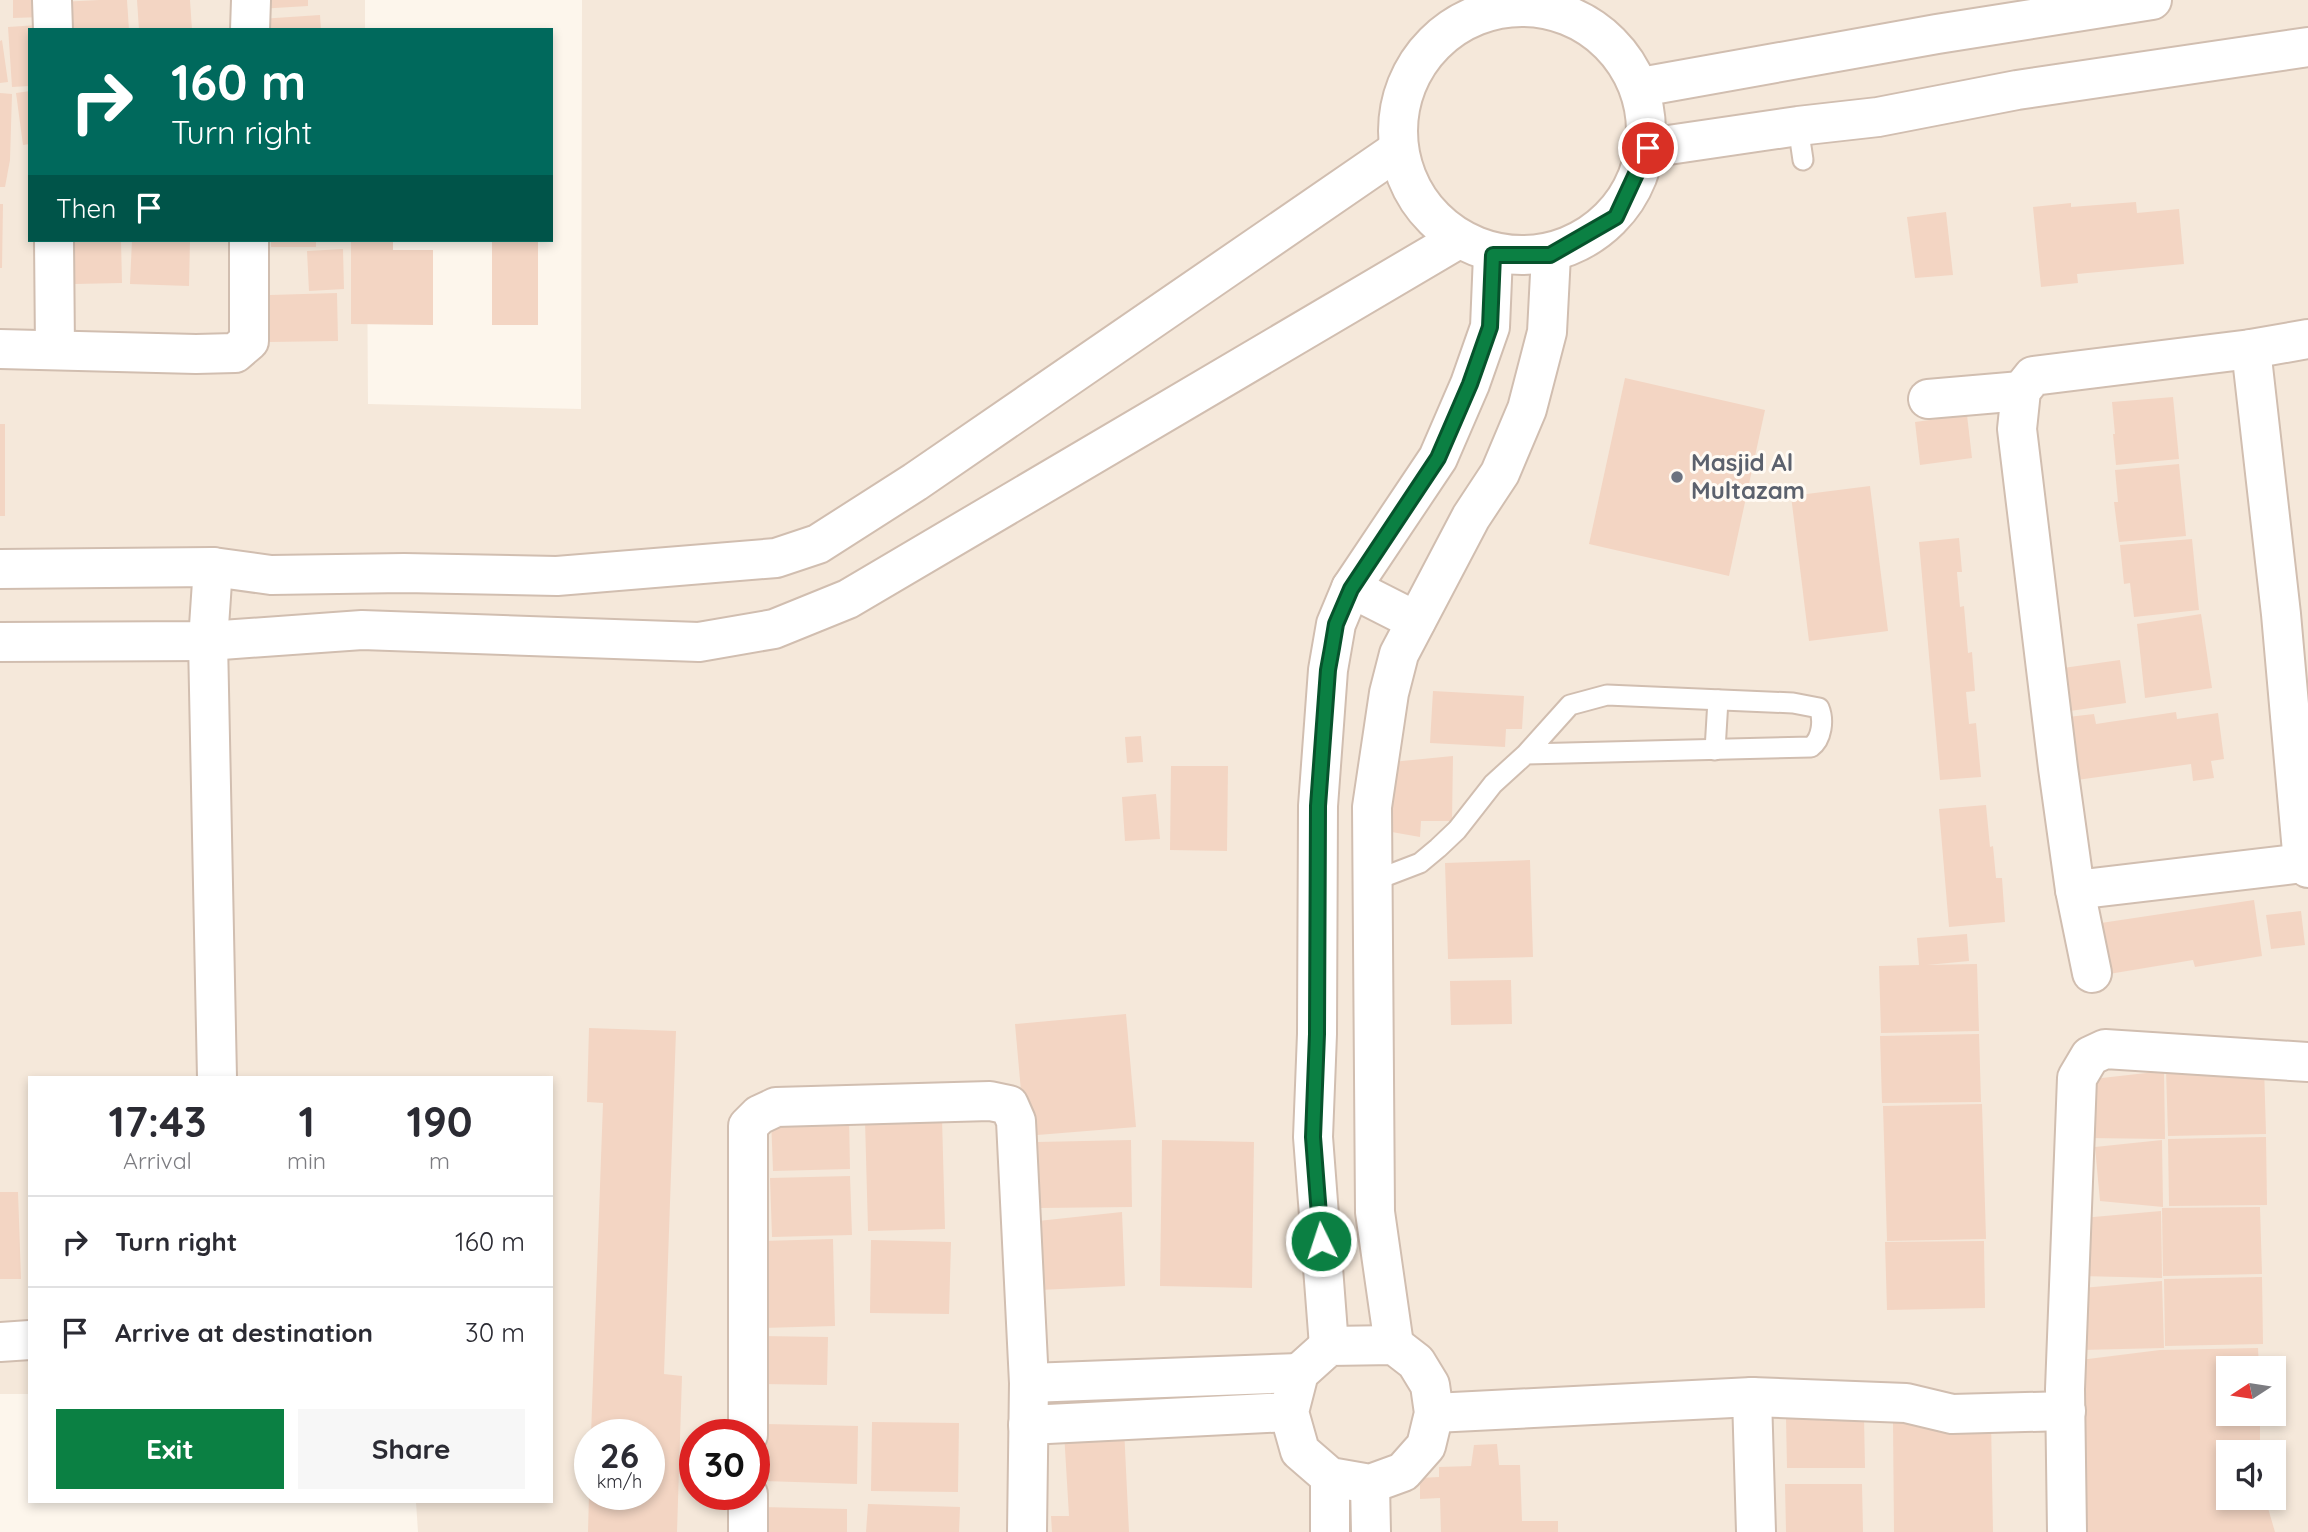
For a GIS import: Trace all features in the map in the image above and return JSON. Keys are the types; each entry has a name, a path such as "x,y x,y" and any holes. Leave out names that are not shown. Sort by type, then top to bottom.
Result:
{"street":[{"path":"52,0 52,28"},
{"path":"250,28 251,0"},
{"path":"1641,87 1937,34 2152,0"},
{"path":"1496,4 1560,5 1609,39 1641,87 1648,148 1616,217 1550,255 1493,255 1457,240 1430,216 1409,186 1398,150 1400,103 1419,59 1453,26 1496,4"},
{"path":"1648,148 1800,143 1878,117 2017,90 2308,47"},
{"path":"0,569 213,568 271,575 404,573 557,576 776,558 818,544 915,482 1398,150"},
{"path":"0,642 208,641 362,630 699,642 774,629 848,599 1457,240"},
{"path":"54,242 55,349"},
{"path":"0,349 235,353 249,341 249,242"},
{"path":"1329,1346 1313,1137 1317,1034 1318,806 1328,670 1336,624 1351,589 1438,458 1470,384 1490,327 1493,255"},
{"path":"1394,1345 1375,1212 1372,807 1389,693 1399,654 1471,517 1500,473 1527,409 1548,331 1550,255"},
{"path":"2092,973 2076,890 2056,754 2017,429 2021,391 2033,376 2251,349 2308,339"},
{"path":"2076,890 2306,866 2295,613 2251,349"},
{"path":"1928,399 2021,391"},
{"path":"213,568 208,641 217,1076"},
{"path":"553,636 557,576"},
{"path":"1351,589 1416,621"},
{"path":"1317,1034 1374,1035"},
{"path":"2067,1532 2065,1400 2077,1078 2090,1056 2105,1049 2308,1062"},
{"path":"748,1419 748,1126 759,1115 776,1107 990,1101 1009,1105 1016,1121 1029,1383 1027,1532"},
{"path":"1313,1137 1374,1135"},
{"path":"0,1342 28,1340"},
{"path":"1394,1345 1416,1362 1430,1385 1434,1413 1426,1446 1403,1472 1370,1484 1330,1477 1300,1451 1289,1412 1299,1373 1329,1346 1394,1345"},
{"path":"1029,1383 1299,1373"},
{"path":"1434,1413 1752,1397 1906,1403 1952,1414 2065,1400"},
{"path":"1752,1397 1756,1532"},
{"path":"1028,1425 1289,1412"},
{"path":"1330,1477 1330,1532"},
{"path":"1370,1484 1371,1532"},
{"path":"748,1510 748,1532"}],"lane":[{"path":"1373,881 1420,863 1457,830 1493,784 1526,754 1570,705 1607,695 1793,703 1819,708 1821,714 1821,729 1817,742 1811,747 1526,754"},
{"path":"1716,750 1718,700"}],"shaded area":[{"path":"0,0 365,0 365,28 28,28 28,242 367,242 368,404 581,409 582,0 2308,0 2308,1532 418,1532 416,1503 553,1503 553,1076 28,1076 28,1394 0,1394"}],"building":[{"path":"13,0 42,0 42,17 13,18"},
{"path":"127,0 129,28 61,28 60,2"},
{"path":"137,0 190,0 192,28 139,28"},
{"path":"258,0 308,0 308,6 258,9"},
{"path":"320,15 321,28 261,28 260,19"},
{"path":"38,25 38,28 28,28 28,86 12,87 8,27"},
{"path":"2,40 8,82 0,83 0,41"},
{"path":"28,91 28,144 23,145 16,93"},
{"path":"0,93 12,94 10,160 5,187 0,187"},
{"path":"2136,202 2137,213 2179,209 2184,264 2077,274 2078,283 2041,287 2033,207 2071,203 2071,207"},
{"path":"0,204 3,204 2,268 0,268"},
{"path":"1946,212 1953,275 1915,278 1907,217"},
{"path":"75,242 121,242 122,283 75,284"},
{"path":"132,242 190,242 189,286 130,284"},
{"path":"271,242 316,242 316,247 271,247"},
{"path":"351,242 393,242 393,250 433,250 433,325 351,324"},
{"path":"492,242 538,242 538,325 492,325"},
{"path":"343,249 344,289 309,291 307,251"},
{"path":"337,293 338,341 270,342 270,295"},
{"name":"Masjid Al Multazam","path":"1625,378 1765,410 1729,576 1589,544"},
{"path":"2173,397 2179,459 2116,465 2112,402"},
{"path":"1967,415 1972,458 1920,465 1915,422"},
{"path":"0,424 5,424 5,516 0,516"},
{"path":"2179,464 2186,536 2119,542 2114,502 2118,502 2115,470"},
{"path":"1870,486 1888,631 1809,641 1791,496"},
{"path":"1959,538 1962,572 1957,572 1960,607 1964,606 1975,691 1966,692 1969,724 1976,723 1981,777 1940,780 1919,542"},
{"path":"2192,539 2199,610 2134,617 2130,583 2124,584 2120,545"},
{"path":"2201,614 2212,688 2145,698 2137,624"},
{"path":"2120,660 2126,703 2063,712 2056,669"},
{"path":"1433,691 1524,696 1522,729 1506,729 1505,747 1430,743"},
{"path":"2176,712 2177,719 2218,713 2224,759 2211,761 2214,778 2193,781 2191,764 2077,780 2068,717 2094,714 2096,724"},
{"path":"1141,736 1143,762 1127,763 1125,737"},
{"path":"1453,756 1452,821 1421,821 1420,837 1386,831 1392,762"},
{"path":"1171,766 1228,766 1227,851 1170,850"},
{"path":"1156,794 1160,839 1125,841 1122,797"},
{"path":"1986,805 1996,878 2002,878 2005,922 1949,927 1939,809"},
{"path":"1530,860 1533,957 1448,959 1445,863"},
{"path":"2254,900 2262,956 2195,967 2193,960 2109,974 2101,923"},
{"path":"2301,911 2305,945 2271,949 2266,915"},
{"path":"1967,934 1969,961 1927,965 1977,964 1979,1031 1881,1033 1879,966 1919,965 1917,938"},
{"path":"1511,980 1512,1024 1451,1025 1450,981"},
{"path":"1126,1014 1136,1127 1025,1136 1015,1024"},
{"path":"589,1028 676,1031 664,1374 682,1376 677,1532 588,1532 589,1510 665,1510 665,1419 592,1419 603,1103 587,1102"},
{"path":"1979,1034 1981,1102 1882,1103 1880,1036"},
{"path":"2264,1066 2266,1134 2168,1136 2166,1069"},
{"path":"2164,1071 2165,1139 2087,1138 2084,1080"},
{"path":"1982,1104 1986,1239 1887,1241 1883,1106"},
{"path":"849,1116 850,1169 773,1171 771,1118"},
{"path":"942,1118 945,1229 868,1231 865,1120"},
{"path":"2266,1137 2267,1205 2169,1206 2168,1139"},
{"path":"1131,1140 1132,1207 1039,1208 1038,1142"},
{"path":"1162,1140 1254,1142 1252,1288 1160,1286"},
{"path":"2162,1140 2163,1207 2100,1201 2095,1147"},
{"path":"850,1176 852,1235 772,1237 770,1178"},
{"path":"0,1192 18,1192 21,1279 0,1279"},
{"path":"2260,1207 2262,1274 2163,1276 2162,1208"},
{"path":"2161,1211 2162,1278 2081,1276 2082,1218"},
{"path":"1122,1212 1125,1286 1039,1290 1038,1221"},
{"path":"833,1239 835,1326 762,1328 760,1241"},
{"path":"871,1240 951,1242 949,1314 870,1313"},
{"path":"1984,1241 1985,1308 1887,1310 1885,1242"},
{"path":"2262,1277 2263,1344 2165,1346 2164,1279"},
{"path":"2162,1281 2164,1348 2081,1350 2082,1288"},
{"path":"761,1336 828,1337 827,1385 760,1384"},
{"path":"2258,1348 2258,1356 2216,1356 2216,1426 2260,1426 2260,1440 2216,1440 2216,1510 2269,1510 2275,1532 2086,1532 2080,1360 2160,1350"},
{"path":"1864,1417 1865,1468 1787,1468 1786,1418"},
{"path":"1991,1420 1993,1532 1894,1532 1893,1422"},
{"path":"872,1422 959,1423 958,1492 871,1491"},
{"path":"770,1424 858,1426 857,1484 770,1481"},
{"path":"1124,1428 1129,1532 1052,1532 1051,1516 1069,1516 1064,1432"},
{"path":"1497,1444 1499,1465 1520,1465 1522,1521 1558,1521 1558,1532 1441,1532 1440,1498 1420,1499 1420,1478 1439,1477 1439,1467 1471,1466 1474,1445"},
{"path":"1785,1484 1862,1484 1863,1532 1786,1532"},
{"path":"868,1504 960,1507 959,1532 866,1532"},
{"path":"770,1507 847,1509 847,1532 761,1532 762,1510 770,1510"}],"place":[{"name":"Masjid Al Multazam","path":"1677,477"}],"route":[{"path":"1321,1241 1313,1137 1317,1034 1318,806 1328,670 1336,624 1351,589 1438,458 1470,384 1490,327 1493,255 1550,255 1616,217 1648,148"}]}
